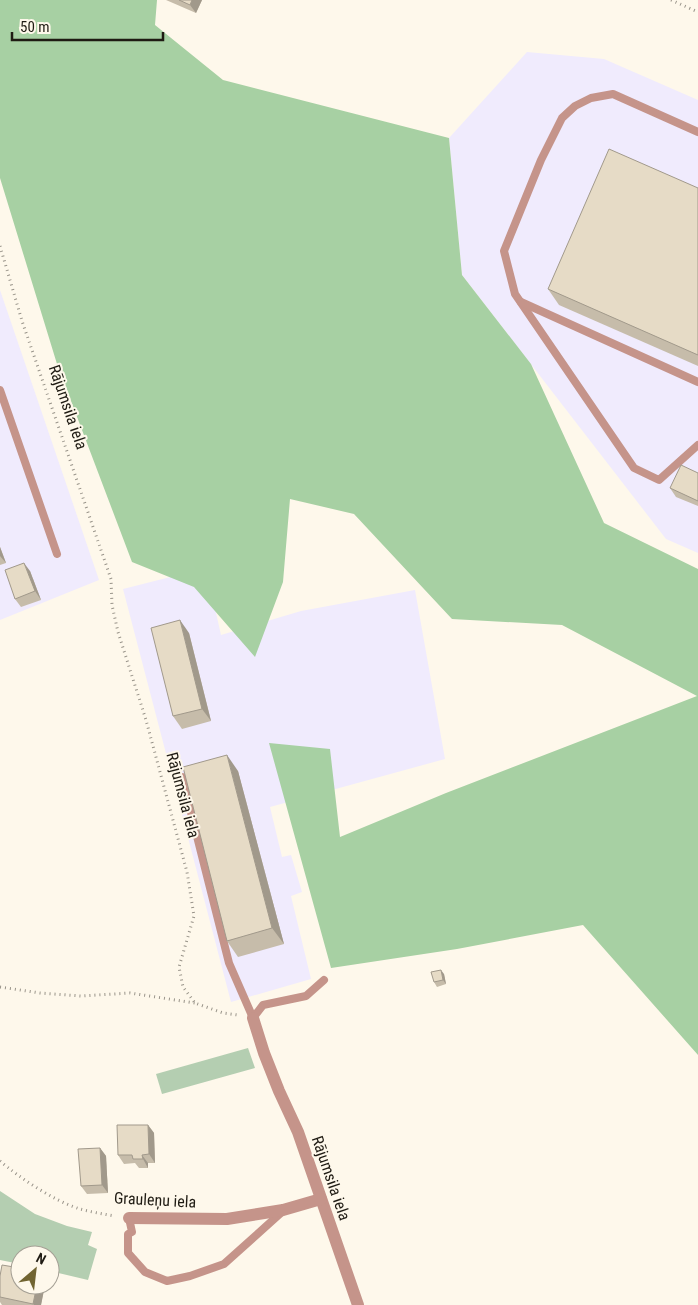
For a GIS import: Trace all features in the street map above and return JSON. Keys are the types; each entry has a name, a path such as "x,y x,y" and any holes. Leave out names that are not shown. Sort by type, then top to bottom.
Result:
{"street":[{"name":"Rājumsila iela","path":"253,1018 264,1053 298,1132 358,1305"},
{"name":"Grauleņu iela","path":"129,1218 227,1219 283,1210 321,1199"}],"lane":[{"path":"698,132 613,94 591,98 575,106 562,118 541,160 504,251 515,294 634,468 659,480 698,445"},
{"path":"520,301 698,382"},
{"path":"0,390 57,554"},
{"path":"182,777 228,963 253,1018 263,1006 306,996 324,980"},
{"path":"129,1218 132,1232 128,1234 128,1253 145,1272 167,1281 190,1276 224,1264 283,1210"}],"path":[{"path":"671,0 698,12"},
{"name":"Rājumsila iela","path":"0,246 24,330 110,579 112,604 118,632 146,720 187,872 194,916 178,967 183,987 196,1004"},
{"path":"0,987 40,993 81,996 130,993 196,1004 223,1013 253,1018"},
{"name":"Grauleņu iela","path":"0,1160 9,1169 54,1198 80,1209 129,1218"}],"shaded area":[{"path":"527,52 604,59 698,100 698,553 666,539 462,275 449,138"},
{"path":"0,290 99,580 0,620"},
{"path":"206,568 221,635 301,611 415,590 445,759 270,807 282,857 291,855 302,892 291,896 311,979 231,1002 123,589"}],"green space":[{"path":"0,0 157,0 155,25 223,80 449,138 462,275 531,364 604,523 698,569 698,1055 583,925 457,949 331,968 269,743 330,749 340,837 446,793 697,696 562,625 452,619 354,514 290,499 283,582 255,657 194,587 132,562 57,364 0,178"},
{"path":"248,1048 255,1068 162,1094 156,1074"},
{"path":"0,1191 35,1214 67,1226 92,1232 88,1245 97,1249 88,1280 60,1273 60,1245 10,1245 10,1262 0,1260"}],"building":[{"path":"179,0 192,0 190,5"},
{"path":"609,149 698,188 698,355 548,289"},
{"path":"681,465 698,473 698,501 670,488"},
{"path":"24,563 35,591 15,599 5,570"},
{"path":"180,620 202,709 173,716 151,628"},
{"path":"227,755 272,928 227,941 183,767"},
{"path":"441,970 443,980 434,982 431,972"},
{"path":"117,1125 148,1125 149,1154 142,1155 143,1159 133,1159 132,1155 118,1155"},
{"path":"100,1148 102,1185 81,1186 78,1149"},
{"path":"2,1265 10,1266 10,1295 35,1295 33,1304 0,1297"}]}
